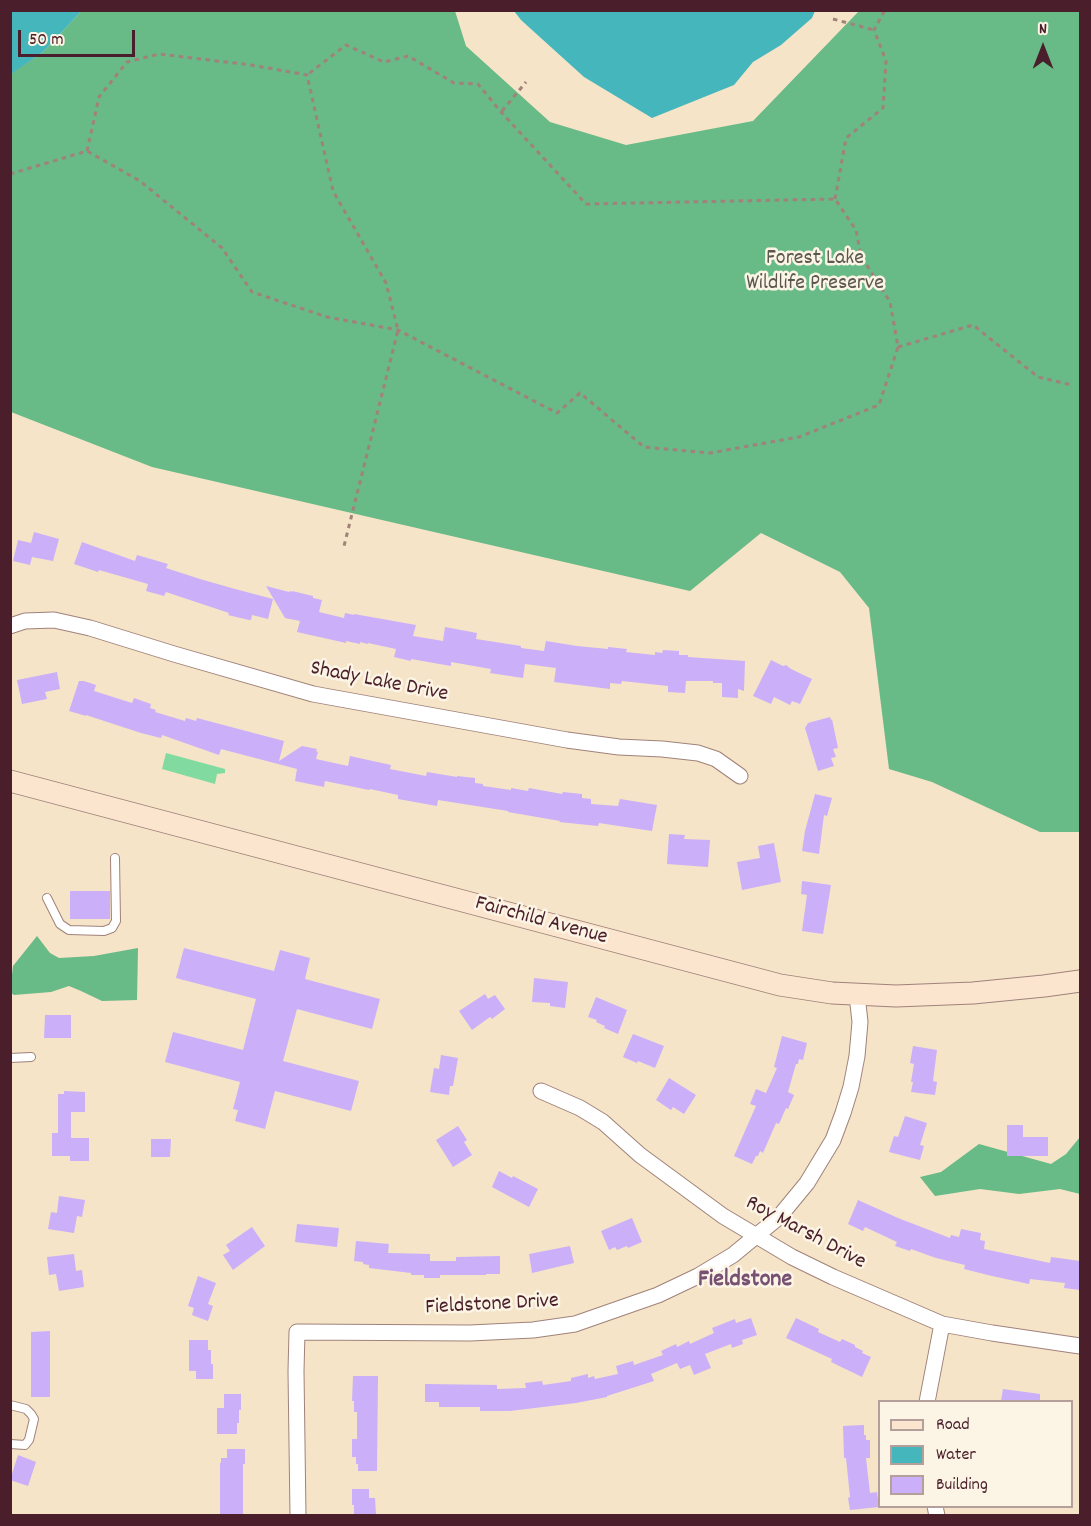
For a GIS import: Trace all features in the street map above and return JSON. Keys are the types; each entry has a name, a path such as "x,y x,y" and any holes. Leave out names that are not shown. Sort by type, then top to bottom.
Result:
{"main road":[{"name":"Fairchild Avenue","path":"10,781 780,985 830,993 896,996 965,993 1080,981"}],"street":[{"name":"Shady Lake Drive","path":"10,626 25,621 54,620 90,628 313,694 567,740 619,747 698,753 716,759 740,776"},
{"name":"Fieldstone Drive","path":"298,1515 297,1332 470,1333 533,1330 575,1324 658,1295 698,1276 733,1255 779,1217 807,1183 833,1140 843,1113 857,1056 861,1022 857,995"},
{"name":"Roy Marsh Drive","path":"542,1091 572,1104 603,1122 639,1155 723,1216 792,1257 832,1277 942,1324 1080,1346"},
{"path":"927,1400 942,1324"}],"lane":[{"path":"47,898 60,924 69,930 104,931 112,928 116,921 115,858"},
{"path":"10,1058 31,1057"},
{"path":"10,1406 26,1409 34,1419 29,1440 25,1445 10,1444"}],"path":[{"path":"10,174 87,151 140,181 222,248 252,292 327,317 398,330 558,413 580,393 644,447 710,453 799,437 879,405 898,347 890,302 861,256 856,230 835,200 846,138 883,108 886,61 874,30 885,10"},
{"path":"833,19 874,30"},
{"path":"87,151 99,97 127,62 159,54 251,65 307,75 346,45 384,62 408,56 454,83 478,84 586,204 835,200"},
{"path":"307,75 333,191 386,283 398,330 343,550"},
{"path":"501,112 526,82"},
{"path":"898,347 973,325 1038,377 1071,385"}],"green space":[{"name":"Forest Lake Wildlife Preserve","path":"81,11 455,11 466,46 550,122 626,145 753,121 859,11 1080,11 1080,832 1040,832 932,782 889,769 869,608 840,572 761,533 690,591 152,467 11,412 10,74 43,52"},
{"path":"166,753 225,769 225,773 217,774 215,784 162,769"},
{"path":"37,936 50,953 59,958 94,956 138,948 137,1000 102,1001 69,986 51,992 14,995 10,992 13,966"},
{"path":"1080,1137 1080,1194 1060,1189 1019,1194 980,1189 935,1196 920,1177 941,1172 979,1144 1051,1164 1066,1154"}],"water":[{"path":"11,10 81,11 43,52 11,74"},
{"path":"514,11 815,11 812,18 781,45 753,62 734,85 652,118 584,77"}],"building":[{"path":"34,532 59,539 53,561 32,557 30,565 13,561 18,540 31,543"},
{"path":"82,542 135,561 137,555 168,564 166,568 273,599 268,619 252,615 249,620 228,615 229,613 166,592 164,596 146,591 148,584 74,564"},
{"path":"266,586 322,600 319,612 344,618 345,613 354,614 416,625 413,636 443,641 445,627 477,633 476,639 544,651 546,641 577,646 627,649 626,652 655,655 655,652 662,653 663,650 679,651 679,655 688,655 688,657 745,661 744,691 738,689 738,698 722,697 722,683 713,683 713,681 686,681 685,693 668,692 668,686 622,681 621,684 610,683 610,689 554,682 556,668 525,664 523,678 490,673 491,669 451,662 451,666 411,659 411,661 394,657 396,649 360,642 360,644 346,641 346,643 297,632 300,621 285,618"},
{"path":"771,660 812,679 800,704 792,701 790,705 774,697 771,704 753,696"},
{"path":"57,672 60,689 45,692 47,699 22,704 17,680"},
{"path":"79,681 96,685 94,691 132,703 134,698 151,704 150,708 156,710 155,712 185,721 186,718 196,721 197,718 284,741 279,761 302,746 317,749 316,759 348,766 350,756 391,765 390,769 426,776 427,772 475,778 475,783 483,784 483,786 582,794 582,798 591,799 591,804 618,806 620,799 657,805 652,831 599,823 598,826 559,822 438,800 437,806 398,799 398,795 325,781 324,787 295,781 297,769 221,749 219,755 162,735 161,738 141,733 69,711"},
{"path":"830,717 838,748 833,749 836,757 831,758 834,766 818,771 805,728 808,723"},
{"path":"815,794 832,798 827,816 824,815 819,854 802,851"},
{"path":"669,834 685,835 684,839 710,840 708,867 667,864"},
{"path":"774,843 781,882 742,890 737,862 760,858 758,846"},
{"path":"802,881 831,885 823,934 802,931 807,895 801,894"},
{"path":"70,891 110,891 110,919 70,919"},
{"path":"184,948 274,971 280,950 310,958 305,979 380,999 372,1029 297,1009 283,1061 359,1081 351,1111 275,1091 265,1129 235,1121 238,1110 233,1109 240,1082 165,1062 173,1032 243,1050 256,999 176,978"},
{"path":"534,978 568,982 565,1008 550,1006 550,1003 532,1002"},
{"path":"485,994 488,999 495,995 505,1009 472,1030 459,1011"},
{"path":"596,997 627,1010 618,1034 604,1028 605,1026 596,1022 597,1020 588,1017"},
{"path":"45,1015 71,1015 71,1038 44,1038"},
{"path":"633,1034 664,1046 655,1068 623,1057"},
{"path":"782,1036 807,1043 803,1060 799,1059 796,1064 788,1092 794,1095 788,1109 786,1108 779,1124 776,1123 763,1153 760,1151 752,1164 734,1156 756,1106 750,1104 756,1089 766,1093 777,1068 774,1067"},
{"path":"913,1046 937,1050 933,1081 937,1082 935,1095 911,1092 914,1064 910,1063"},
{"path":"441,1055 458,1058 449,1095 430,1092 434,1068 439,1069"},
{"path":"669,1078 696,1095 684,1114 673,1107 671,1110 656,1100"},
{"path":"64,1091 85,1092 85,1112 71,1112 71,1138 89,1138 89,1161 70,1161 70,1156 52,1156 52,1133 58,1133 58,1094 64,1094"},
{"path":"905,1116 927,1123 920,1145 924,1146 920,1160 889,1152 894,1136 898,1137"},
{"path":"1007,1125 1023,1125 1023,1137 1048,1137 1048,1156 1007,1156"},
{"path":"458,1126 467,1140 464,1142 472,1155 453,1167 436,1140"},
{"path":"151,1139 171,1139 170,1157 151,1157"},
{"path":"499,1171 538,1189 529,1207 492,1187"},
{"path":"59,1196 85,1200 82,1217 77,1216 74,1233 48,1229 51,1212 57,1213"},
{"path":"858,1200 950,1238 951,1235 959,1237 961,1229 981,1233 980,1240 985,1241 984,1249 1050,1263 1051,1257 1080,1261 1080,1290 1064,1288 1065,1283 1030,1279 1029,1284 992,1276 964,1269 965,1265 895,1246 897,1242 865,1227 863,1231 848,1224"},
{"path":"632,1218 642,1242 628,1248 627,1246 617,1250 615,1247 609,1250 601,1231"},
{"path":"297,1224 339,1228 337,1247 295,1242"},
{"path":"252,1227 265,1246 233,1270 223,1255 230,1251 226,1245"},
{"path":"356,1241 389,1244 388,1253 430,1254 430,1261 456,1261 456,1257 500,1256 500,1274 440,1275 440,1278 424,1278 424,1275 369,1268 369,1265 363,1262 354,1261"},
{"path":"570,1246 574,1263 532,1273 529,1254"},
{"path":"74,1254 76,1271 82,1270 84,1287 59,1291 56,1274 49,1275 47,1257"},
{"path":"198,1276 216,1283 208,1304 213,1306 208,1321 192,1315 194,1308 188,1306"},
{"path":"751,1318 757,1335 742,1340 743,1344 732,1348 731,1344 705,1354 711,1368 694,1375 690,1365 680,1369 677,1363 651,1374 654,1381 607,1397 510,1411 480,1411 480,1407 439,1407 439,1402 425,1402 425,1384 497,1385 497,1389 526,1388 525,1383 542,1381 543,1385 571,1381 571,1378 588,1374 588,1378 594,1376 595,1379 618,1374 616,1366 633,1361 634,1365 663,1355 661,1351 676,1344 677,1347 689,1341 690,1344 714,1333 712,1328 735,1319 736,1323"},
{"path":"796,1318 819,1329 818,1332 840,1342 842,1339 855,1345 863,1351 862,1353 871,1357 862,1377 831,1362 832,1359 786,1338"},
{"path":"50,1331 50,1397 31,1397 31,1332"},
{"path":"189,1340 208,1340 208,1350 211,1350 211,1364 213,1364 213,1379 196,1379 196,1371 189,1371"},
{"path":"353,1376 378,1376 377,1471 358,1471 356,1457 352,1457 352,1439 357,1439 357,1412 354,1412 354,1401 352,1401"},
{"path":"1003,1389 1040,1394 1040,1400 1001,1400"},
{"path":"224,1394 241,1394 237,1434 217,1434 217,1408 224,1408"},
{"path":"864,1425 866,1440 870,1440 870,1458 866,1458 870,1493 877,1492 878,1507 850,1510 843,1426"},
{"path":"227,1449 245,1449 243,1515 220,1515 220,1463 221,1458 227,1458"},
{"path":"18,1455 36,1462 28,1486 10,1480"},
{"path":"352,1489 369,1489 369,1498 375,1498 376,1515 354,1515"}],"district":[{"name":"Fieldstone","path":"745,1282"}]}
